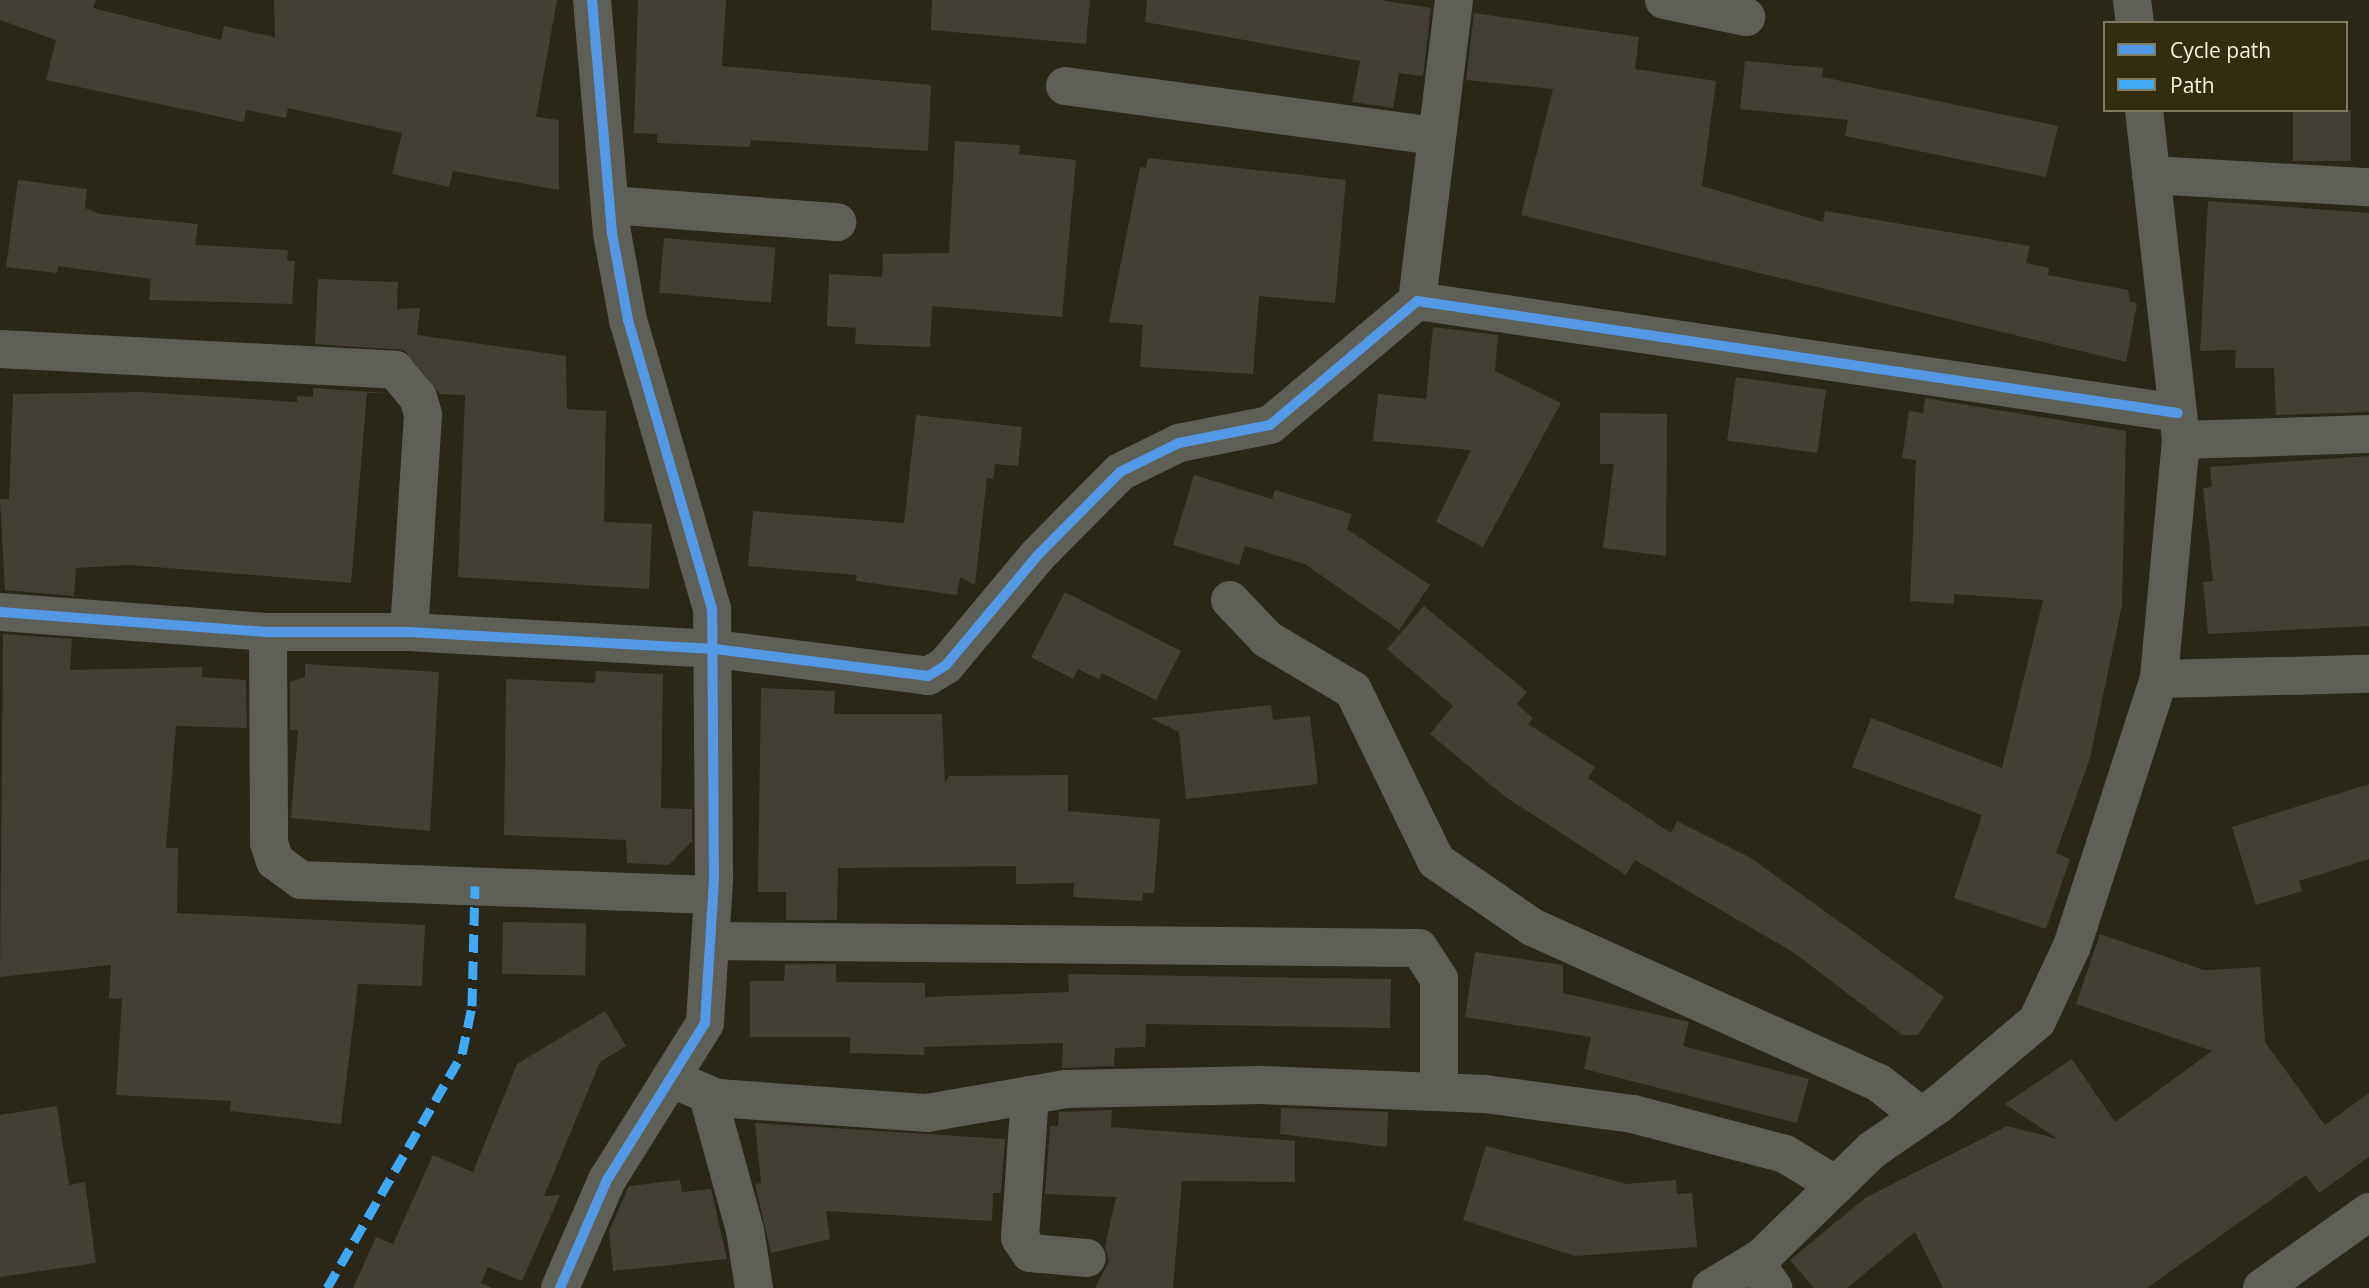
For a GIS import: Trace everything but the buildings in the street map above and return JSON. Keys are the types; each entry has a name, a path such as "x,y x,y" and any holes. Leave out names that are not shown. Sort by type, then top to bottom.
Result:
{"street":[{"path":"560,1288 607,1180 705,1023 712,940 715,649 708,582 666,465 628,320 610,205 592,0"},
{"path":"0,612 268,632 409,632 715,649 928,676 946,665 1037,556 1120,472 1179,443 1270,425 1417,301 1454,0"},
{"path":"1664,0 1746,17"},
{"path":"2132,0 2135,21"},
{"path":"1065,86 1437,136"},
{"path":"1711,1288 1764,1275 1836,1185 2037,1021 2072,946 2159,679 2179,426 2144,112"},
{"path":"2151,175 2369,187"},
{"path":"610,205 837,222"},
{"path":"1417,301 2179,426 2369,434"},
{"path":"0,349 395,370 418,397 423,415 409,632"},
{"path":"1230,600 1267,639 1353,690 1436,861 1532,927 1879,1083 1921,1116"},
{"path":"268,632 269,843 275,861 301,880 713,895"},
{"path":"2159,679 2369,674"},
{"path":"712,940 1419,948 1439,979 1439,1092"},
{"path":"672,1079 708,1096 927,1113 1030,1095 1261,1085 1439,1092 1633,1114 1785,1154 1836,1185"},
{"path":"1030,1095 1020,1238 1030,1253 1087,1258"},
{"path":"708,1096 732,1175 754,1288"},
{"path":"2262,1288 2369,1212"}],"marked path":[{"path":"327,1288 462,1054 472,1006 475,886"}],"cycle path":[{"path":"560,1288 607,1180 705,1023 714,879 712,609 628,320 612,233 592,0"},
{"path":"0,612 268,632 409,632 715,649 928,676 946,665 1037,556 1120,472 1179,443 1270,425 1417,301 2178,413"}]}
